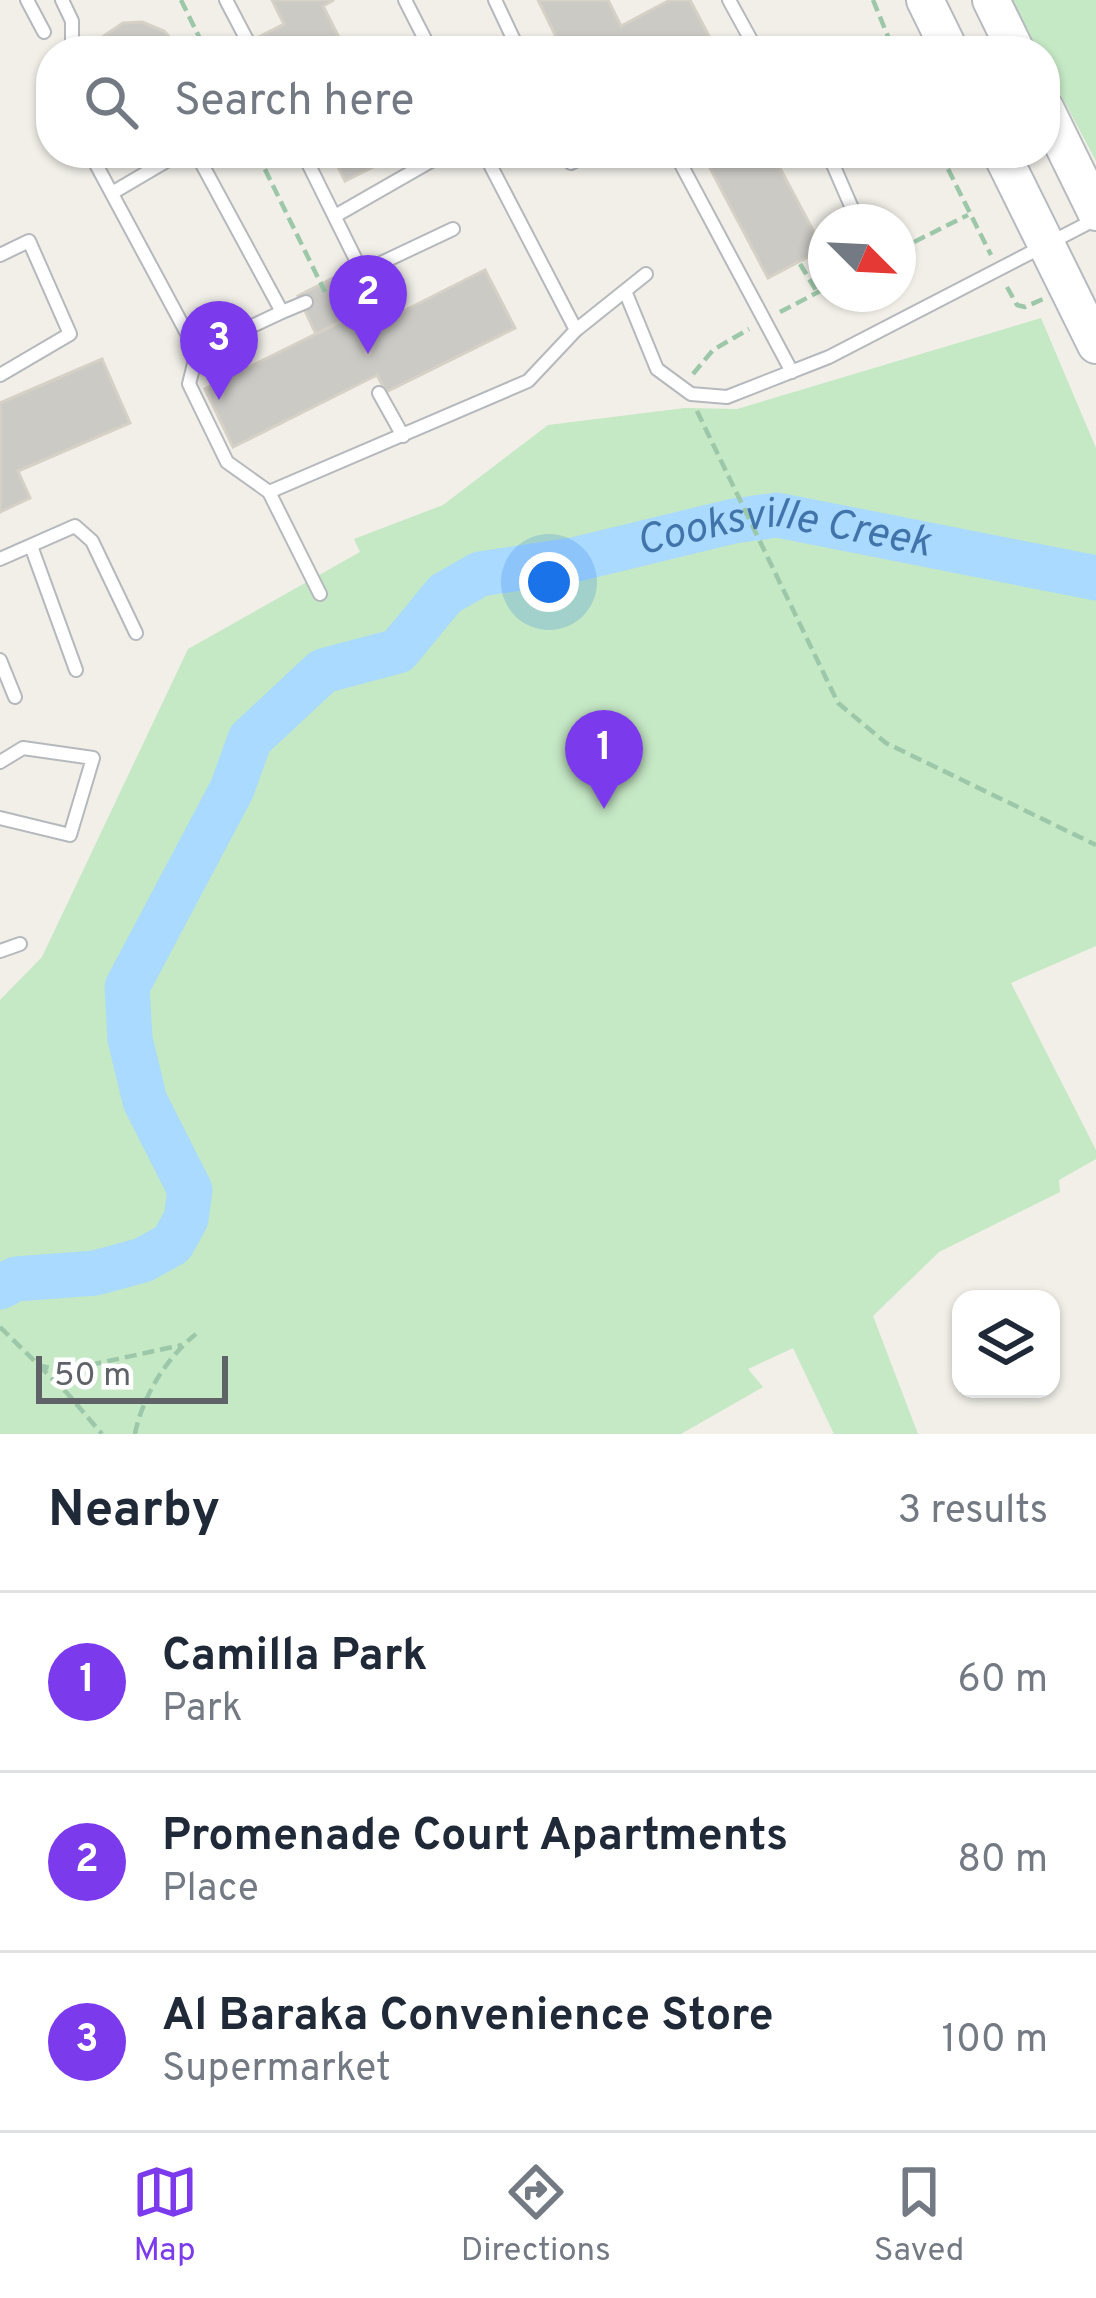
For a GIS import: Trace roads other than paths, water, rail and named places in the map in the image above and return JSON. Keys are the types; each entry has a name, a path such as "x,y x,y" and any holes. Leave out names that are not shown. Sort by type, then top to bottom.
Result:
{"main road":[{"path":"925,0 943,36"},
{"path":"991,0 1009,36"},
{"path":"1060,139 1096,215"},
{"path":"1007,168 1096,345"}],"lane":[{"path":"27,0 44,32"},
{"path":"62,0 72,22 72,36"},
{"path":"226,0 245,36"},
{"path":"405,0 423,36"},
{"path":"495,0 512,36"},
{"path":"729,0 749,36"},
{"path":"99,168 196,352 189,384 226,462 269,492 320,594"},
{"path":"112,194 155,168"},
{"path":"204,168 281,312"},
{"path":"311,168 335,216 356,276 453,229"},
{"path":"335,216 419,168"},
{"path":"492,168 576,330"},
{"path":"683,168 792,372"},
{"path":"835,168 850,204"},
{"path":"626,291 658,369 691,394 727,397 792,372 1047,248 1096,215"},
{"path":"0,255 29,242 70,334 0,374"},
{"path":"269,492 528,381 576,330 646,274"},
{"path":"196,352 306,302"},
{"path":"379,393 403,436"},
{"path":"0,560 76,526 92,541 136,633"},
{"path":"31,546 76,670"},
{"path":"0,660 15,697"},
{"path":"0,762 22,748 92,758 70,835 0,818"},
{"path":"0,951 20,944"}],"waterway":[{"name":"Cooksville Creek","path":"0,1287 16,1279 95,1273 143,1260 172,1244 186,1219 190,1190 145,1101 130,1039 127,987 232,789 250,739 323,671 398,651 445,594 480,574 573,560 777,515 1096,578"}],"place":[{"name":"Promenade Court Apartments","path":"368,354"},
{"name":"Al Baraka Convenience Store","path":"219,400"},
{"name":"Camilla Park","path":"604,809"}]}
